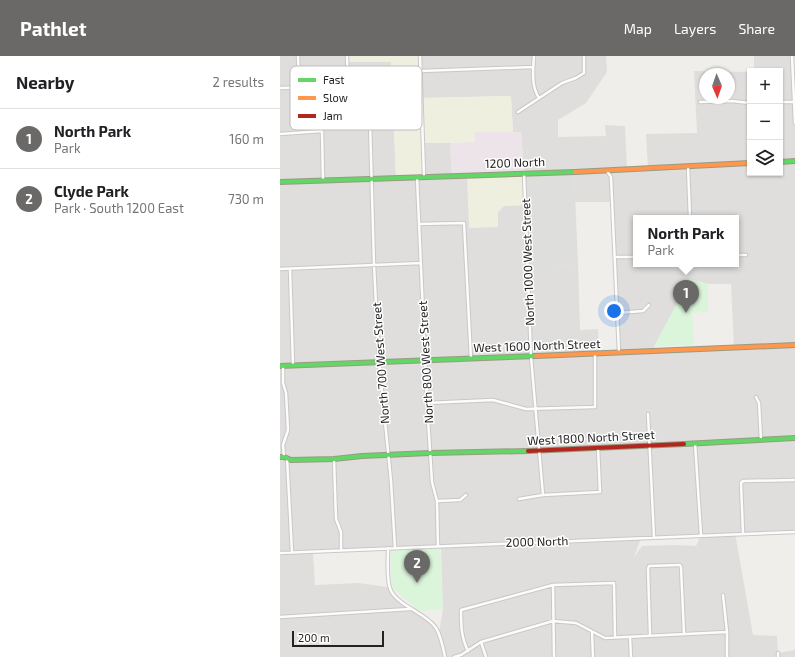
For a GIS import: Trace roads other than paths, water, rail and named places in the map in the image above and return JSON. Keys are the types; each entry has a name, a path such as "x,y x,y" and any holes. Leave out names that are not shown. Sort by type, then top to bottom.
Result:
{"street":[{"path":"298,56 298,66"},
{"path":"347,56 347,66"},
{"path":"420,56 421,66"},
{"path":"534,56 533,81 539,98"},
{"path":"518,112 562,83 576,78 584,73 584,56"},
{"path":"792,56 795,123"},
{"path":"422,71 533,67"},
{"path":"280,88 290,87"},
{"path":"735,102 747,103"},
{"path":"783,102 794,102"},
{"path":"422,106 424,176"},
{"name":"North 700 West Street","path":"370,130 374,265 379,362 395,548"},
{"path":"280,134 322,132 323,180"},
{"path":"783,162 795,161"},
{"name":"1200 North","path":"280,182 606,171 747,163"},
{"path":"688,166 690,215"},
{"path":"606,171 611,177 619,353"},
{"name":"North 1000 West Street","path":"524,173 531,357 543,495"},
{"name":"North 800 West Street","path":"417,177 427,403 432,482 437,501 438,546"},
{"path":"419,224 464,223 471,359"},
{"path":"739,255 746,255"},
{"path":"614,257 633,257"},
{"path":"280,269 421,263"},
{"path":"290,269 293,366"},
{"path":"617,312 643,311 649,305"},
{"name":"West 1600 North Street","path":"281,366 531,357 795,345"},
{"path":"427,403 493,400 526,409 595,406 595,354"},
{"path":"281,366 286,393 288,430 284,445 284,457 292,552"},
{"path":"756,397 759,403 761,440"},
{"path":"648,414 654,537"},
{"name":"West 1800 North Street","path":"284,457 291,460 334,459 388,454 540,451 795,438"},
{"path":"695,443 701,535"},
{"path":"518,499 543,495 600,492 598,448"},
{"path":"334,459 336,519 341,532 341,550"},
{"path":"743,533 740,483 743,481 795,480"},
{"path":"437,501 460,500 466,495"},
{"name":"2000 North","path":"280,553 795,532"},
{"path":"388,548 389,581 393,593 410,609 429,621 435,627 440,636 445,657"},
{"path":"650,636 649,566 680,565 682,568 684,634"},
{"path":"468,651 463,641 461,610 553,585 614,584 615,637"},
{"path":"553,585 554,657"},
{"path":"722,595 727,632 727,657"},
{"path":"280,617 410,609"},
{"path":"454,657 461,655 481,642 553,621 576,623 605,638 727,632"},
{"path":"592,631 593,657"},
{"path":"630,637 631,657"},
{"path":"481,642 486,657"}],"place":[{"name":"North Park","path":"686,313"},
{"name":"Clyde Park","path":"417,583"}]}
